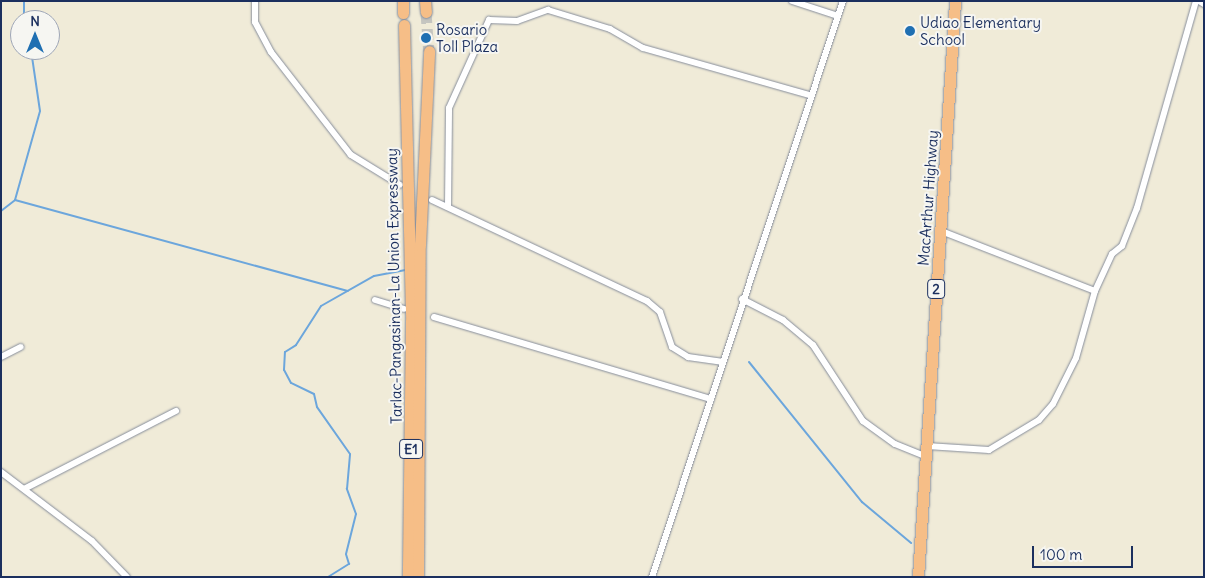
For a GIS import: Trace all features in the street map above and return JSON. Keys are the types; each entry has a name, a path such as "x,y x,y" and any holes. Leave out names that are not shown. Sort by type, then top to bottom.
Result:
{"highway":[{"name":"MacArthur Highway","path":"918,577 955,1"},
{"name":"Tarlac-Pangasinan-La Union Expressway","path":"404,26 411,321 408,577"},
{"name":"Tarlac-Pangasinan-La Union Expressway","path":"418,577 420,245 429,51"}],"street":[{"path":"255,1 255,22 271,52 351,155 400,185"},
{"path":"792,1 838,16"},
{"path":"652,577 809,95 843,1"},
{"path":"742,299 783,320 813,345 863,421 895,444 926,451 989,450 1044,416 1076,358 1096,291 1112,254 1122,246 1137,208 1197,1 1204,4"},
{"path":"448,208 452,94 489,20 518,21 548,10 610,29 642,48 809,95"},
{"path":"432,200 647,301 660,312 672,347 701,360 722,362"},
{"path":"940,231 1096,291"},
{"path":"375,300 404,309"},
{"path":"434,317 711,399"},
{"path":"1,357 21,347"},
{"path":"24,489 176,411"},
{"path":"1,472 92,541 127,577"}],"waterway":[{"path":"24,1 24,10"},
{"path":"103,1 113,1"},
{"path":"1,211 15,200 40,111 32,60"},
{"path":"15,200 348,291"},
{"path":"328,577 349,564 346,554 356,514 347,489 350,454 317,407 314,394 291,383 284,370 285,352 296,345 321,306 374,276 405,270"},
{"path":"749,362 862,502 911,543"}],"tunnel":[{"path":"426,12 429,51"}],"place":[{"name":"Udiao Elementary School","path":"910,31"},
{"name":"Rosario Toll Plaza","path":"426,38"}]}
